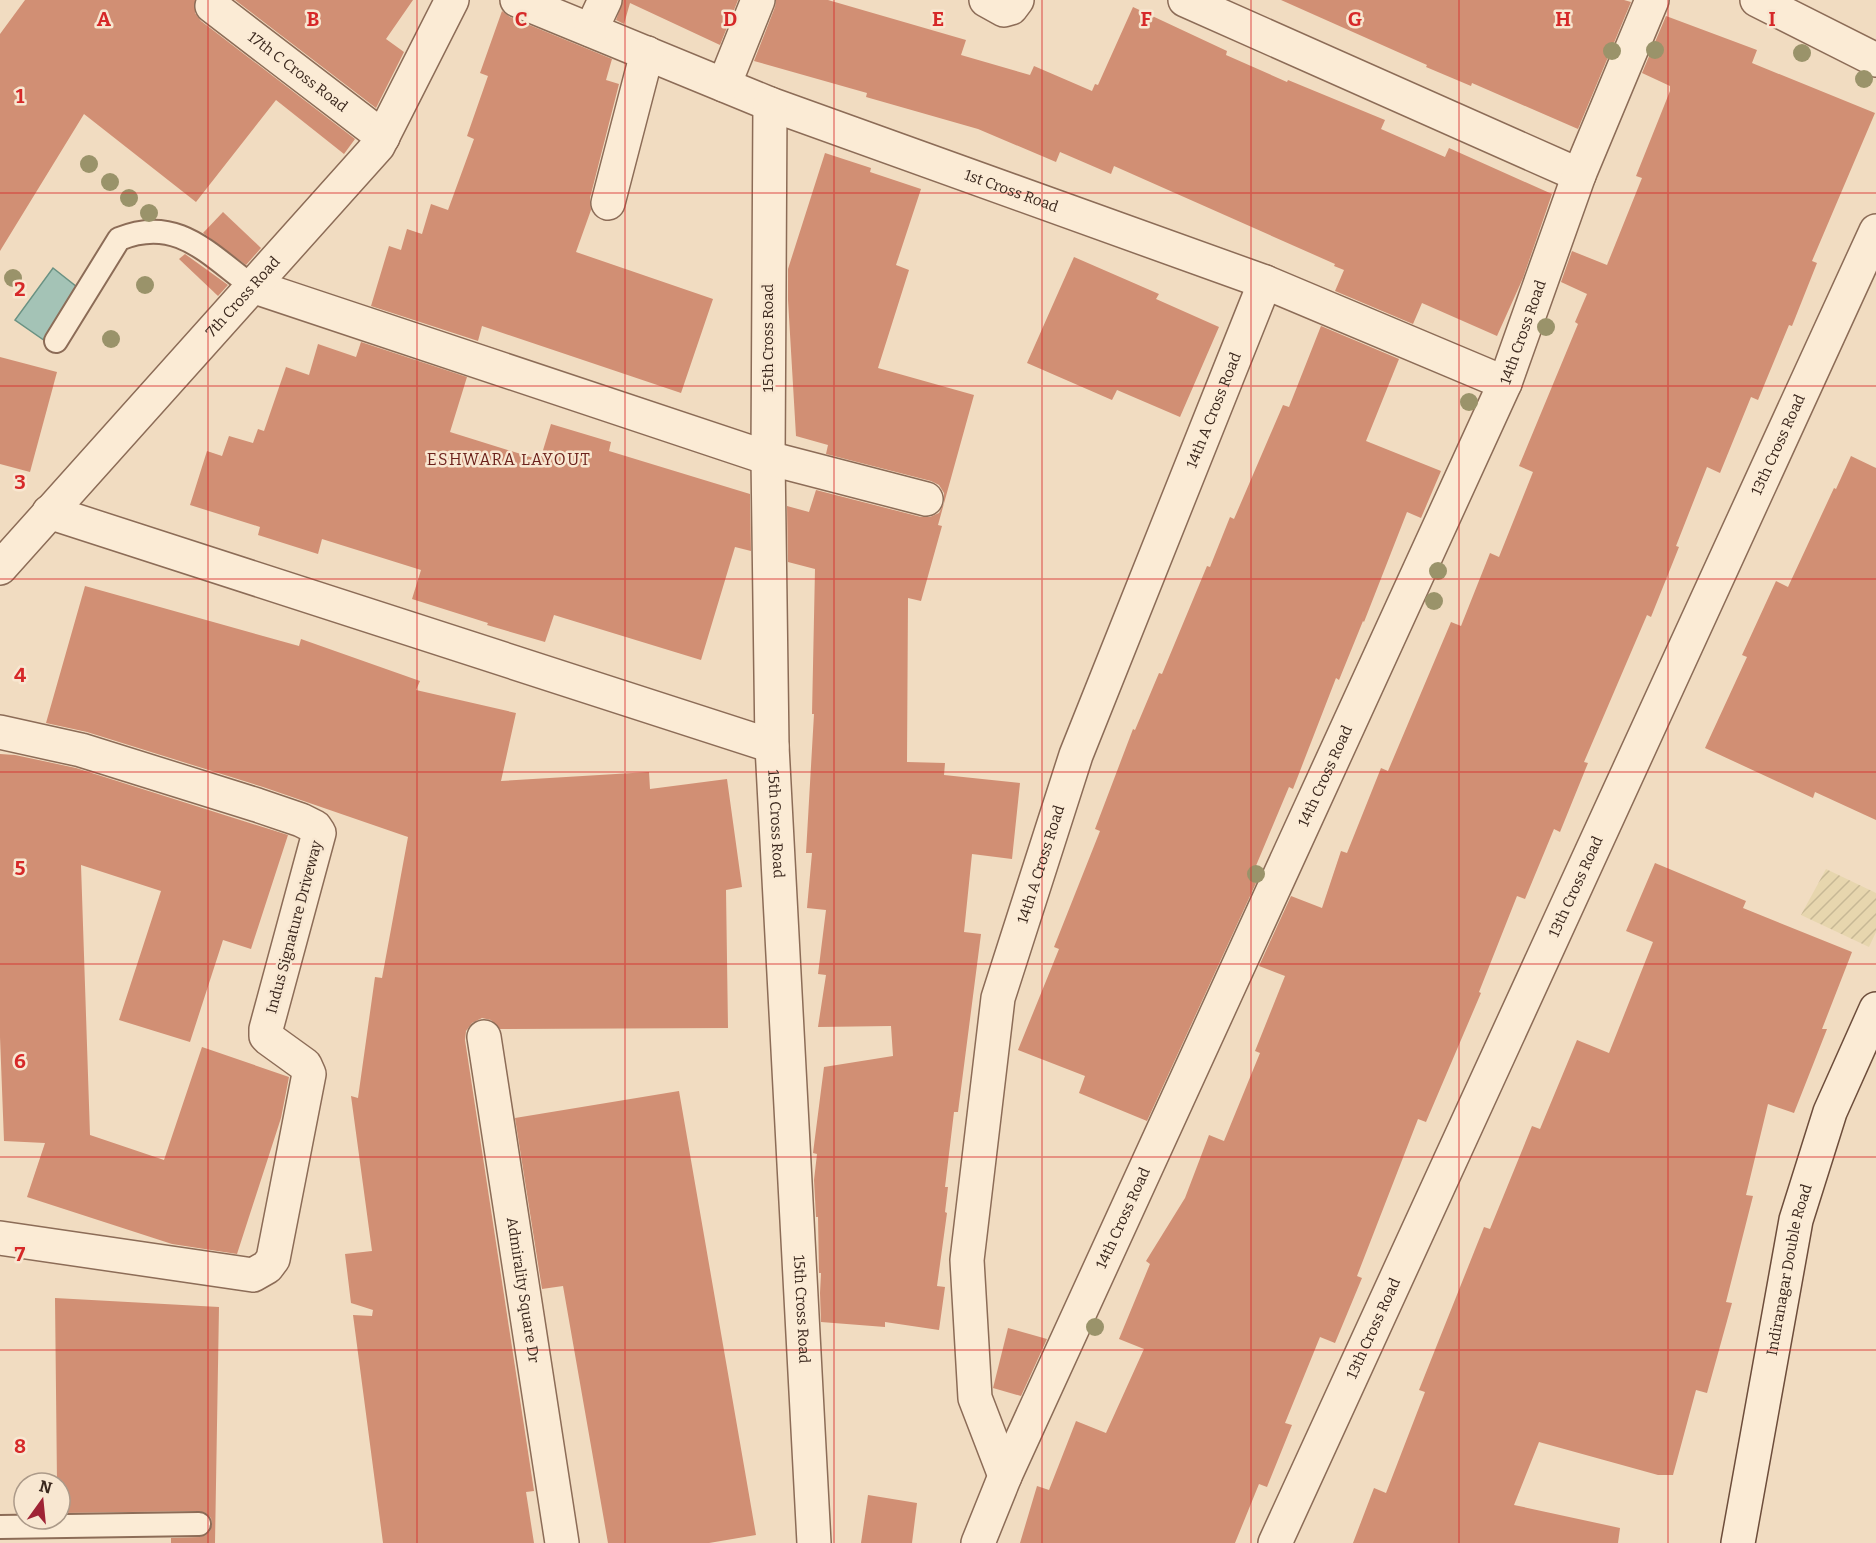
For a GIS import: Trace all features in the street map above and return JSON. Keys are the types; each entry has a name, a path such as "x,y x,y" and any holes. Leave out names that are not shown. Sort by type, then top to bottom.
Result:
{"street":[{"name":"1st Cross Road","path":"517,0 770,104 1265,282 1505,383"},
{"path":"591,30 605,0"},
{"path":"724,86 758,0"},
{"path":"986,0 1004,10 1011,9 1017,0"},
{"path":"1185,0 1579,175"},
{"name":"14th Cross Road","path":"978,1543 1005,1476 1505,383 1579,175 1652,0"},
{"path":"1757,0 1876,60"},
{"name":"7th Cross Road","path":"0,568 378,146 447,2"},
{"name":"17th C Cross Road","path":"212,6 382,137"},
{"path":"608,203 647,53"},
{"name":"15th Cross Road","path":"770,104 768,458 772,746 814,1543"},
{"name":"13th Cross Road","path":"1275,1543 1876,231"},
{"name":"14th A Cross Road","path":"1005,1476 975,1398 967,1260 998,998 1076,755 1265,282"},
{"path":"252,286 768,458 926,499"},
{"path":"49,512 772,746"},
{"name":"Indus Signature Driveway","path":"0,732 81,750 257,805 301,820 315,827 319,833 266,1029 266,1036 305,1065 309,1074 277,1251 273,1260 267,1267 253,1275 0,1238"},
{"name":"Indiranagar Double Road","path":"1738,1543 1796,1220 1830,1112 1876,1009"},
{"name":"Admirality Square Dr","path":"484,1037 562,1543"}],"lane":[{"path":"56,341 118,239 134,233 152,231 170,233 188,239 252,286"},
{"path":"0,1527 199,1524"}],"shaded area":[{"path":"53,268 82,291 48,343 15,320"},
{"path":"1826,869 1876,893 1876,932 1869,947 1801,915"}],"building":[{"path":"25,0 195,0 195,13 201,21 355,139 344,154 276,100 196,202 84,114 0,251 0,34"},
{"path":"235,0 413,0 386,39 404,52 376,108"},
{"path":"623,0 738,0 720,45 630,3 624,24 616,20"},
{"path":"776,0 828,0 966,40 961,55 1030,75 1034,66 1092,91 1095,84 1098,85 1133,7 1227,51 1226,55 1287,82 1288,80 1385,120 1381,129 1445,157 1449,148 1552,194 1523,278 1497,336 1422,303 1413,324 1335,291 1344,270 1334,266 1335,264 1114,166 1111,174 1060,152 1056,162 978,129 866,97 867,93 754,61"},
{"path":"1281,0 1624,0 1631,2 1578,129 1472,83 1471,86 1426,67 1427,65"},
{"path":"502,11 510,17 612,59 606,80 619,84 590,198 591,210 576,252 713,299 681,393 482,326 478,341 371,306 389,246 401,250 407,229 422,234 431,204 448,210 474,139 467,136 488,76 480,73"},
{"path":"1666,16 1757,50 1752,63 1875,113 1812,261 1817,263 1792,326 1789,325 1758,400 1751,397 1720,473 1707,467 1651,617 1647,615 1584,762 1588,763 1560,832 1554,829 1525,899 1517,896 1479,992 1481,993 1426,1122 1418,1119 1357,1276 1362,1278 1335,1343 1320,1337 1285,1423 1292,1425 1267,1487 1259,1484 1235,1543 1020,1543 1037,1486 1049,1490 1076,1421 1106,1433 1144,1349 1119,1339 1150,1264 1146,1261 1185,1198 1209,1135 1224,1141 1260,1053 1255,1051 1285,976 1259,966 1291,896 1322,908 1341,851 1347,853 1381,768 1388,771 1451,622 1461,626 1490,553 1499,557 1533,472 1519,466 1578,324 1575,322 1587,294 1561,282 1572,251 1607,265 1642,178 1636,176 1670,91 1670,86 1642,73"},
{"path":"825,153 871,168 870,172 921,189 896,265 909,270 878,368 974,395 938,525 942,526 921,601 908,598 907,762 945,763 944,775 1020,783 1012,859 972,854 964,932 981,934 958,1112 954,1112 945,1187 948,1187 945,1212 947,1213 937,1286 945,1287 939,1330 885,1322 885,1327 821,1322 821,1273 819,1273 818,1217 816,1217 814,1180 817,1154 813,1153 824,1067 893,1056 891,1026 818,1027 826,975 818,974 826,910 807,908 812,853 806,853 814,714 812,714 815,569 788,562 787,506 809,512 816,490 921,517 930,517 939,513 944,503 944,493 939,485 931,481 826,454 828,445 796,436 788,269"},
{"path":"223,212 261,248 246,265 203,233"},
{"path":"185,254 228,285 218,296 179,259"},
{"path":"1074,257 1159,294 1156,299 1219,327 1180,417 1117,390 1112,400 1027,363"},
{"path":"1321,326 1399,359 1366,441 1441,471 1421,518 1407,512 1364,622 1339,680 1336,678 1293,789 1289,787 1250,880 1256,883 1147,1121 1079,1093 1085,1076 1018,1050 1059,949 1054,947 1100,831 1095,829 1133,729 1135,730 1159,673 1162,674 1230,517 1234,519 1283,405 1289,407"},
{"path":"361,342 467,377 450,432 540,460 551,424 611,442 609,451 750,494 751,551 735,547 701,660 554,615 545,642 487,625 488,623 412,599 421,570 322,539 318,554 258,535 260,527 190,505 207,451 222,456 229,436 253,443 258,429 264,431 286,367 309,375 318,344 356,357"},
{"path":"0,357 57,372 30,472 0,464"},
{"path":"1851,456 1876,468 1876,820 1815,792 1813,798 1705,748 1747,657 1742,655 1776,581 1788,587"},
{"path":"85,586 299,646 301,639 420,681 416,690 516,713 501,781 649,772 650,789 727,779 742,887 726,890 728,1028 500,1029 491,1020 482,1018 472,1023 466,1031 465,1040 534,1491 526,1492 534,1543 383,1543 353,1315 372,1316 373,1310 351,1303 345,1254 372,1251 351,1096 358,1098 375,977 382,978 408,837 263,787 87,732 46,723"},
{"path":"0,754 76,768 288,835 251,949 223,940 190,1042 119,1020 161,891 81,865 90,1135 164,1160 202,1047 289,1077 281,1118 237,1254 172,1244 27,1197 45,1143 4,1141 0,1037"},
{"path":"1655,863 1746,901 1743,908 1852,952 1822,1029 1827,1029 1794,1113 1768,1104 1746,1195 1753,1196 1726,1302 1732,1303 1707,1393 1696,1390 1673,1475 1658,1475 1539,1442 1514,1505 1620,1528 1618,1543 1353,1543 1374,1488 1386,1493 1425,1392 1419,1390 1484,1227 1490,1229 1532,1126 1540,1129 1577,1040 1609,1053 1653,942 1626,931"},
{"path":"679,1091 756,1535 709,1543 608,1543 563,1286 542,1289 515,1118"},
{"path":"55,1298 219,1307 215,1543 171,1543 171,1538 200,1537 210,1531 211,1518 199,1511 72,1513 72,1471 57,1471"},
{"path":"1008,1328 1047,1339 1021,1396 993,1388"},
{"path":"868,1495 917,1503 912,1543 861,1543"}],"district":[{"name":"ESHWARA LAYOUT","path":"509,459"}]}
